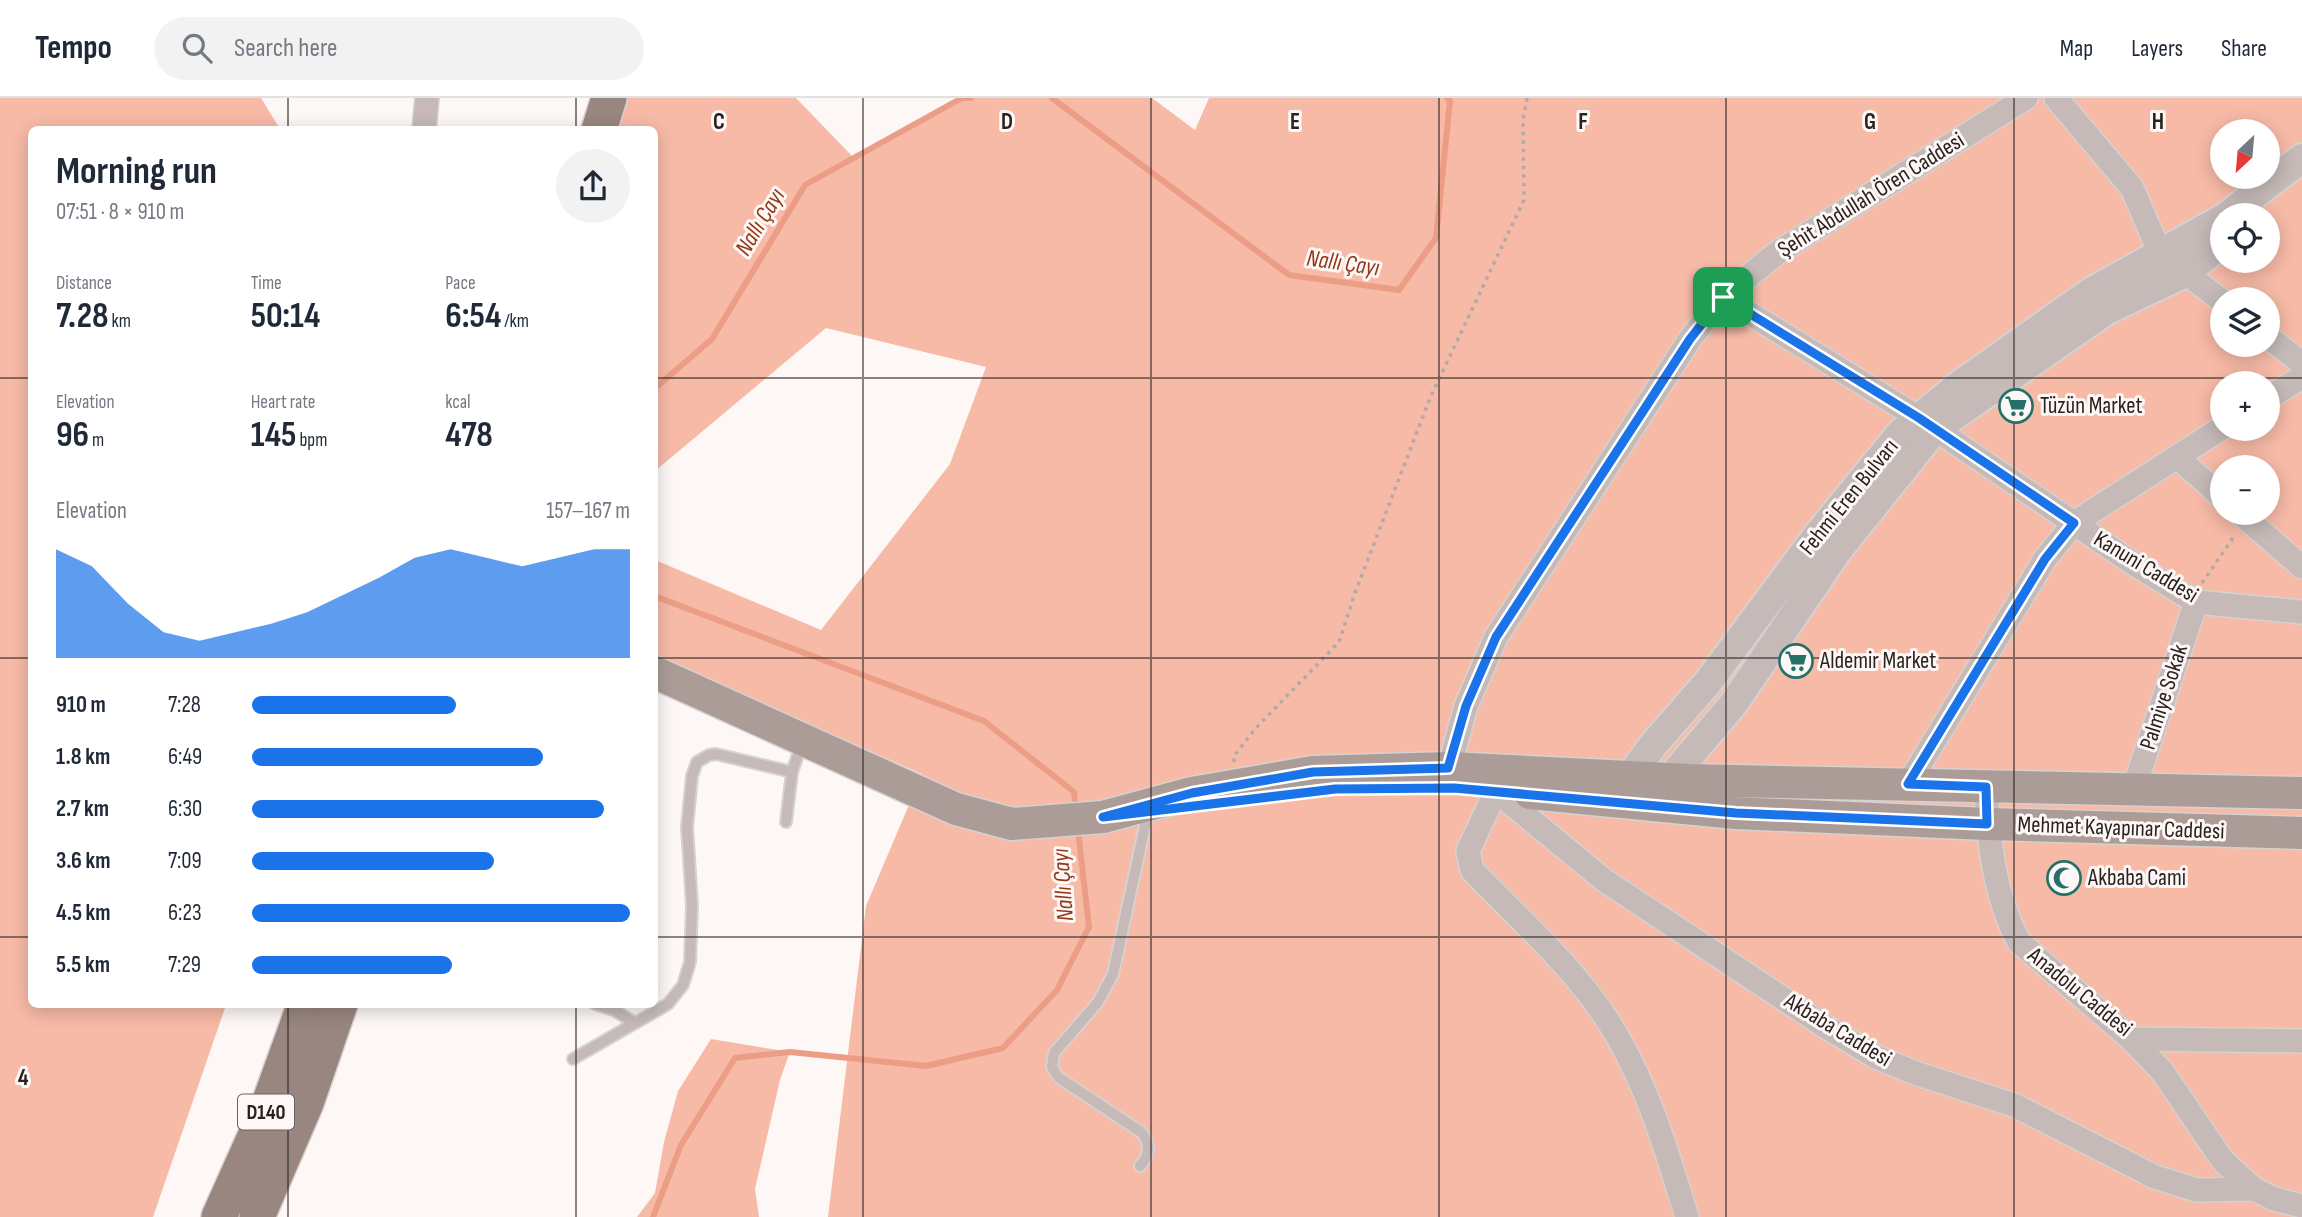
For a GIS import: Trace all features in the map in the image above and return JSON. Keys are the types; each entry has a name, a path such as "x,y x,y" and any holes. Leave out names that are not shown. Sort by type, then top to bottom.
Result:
{"main road":[{"path":"600,126 609,98"},
{"path":"658,674 956,809 1012,824 1103,817 1192,793 1313,772 1448,768 1620,789"},
{"name":"Mehmet Kayapınar Caddesi","path":"1103,817 1335,789 1620,789 1663,792 1908,784 2302,793"},
{"name":"Mehmet Kayapınar Caddesi","path":"1663,792 1736,813 1987,824 2302,833"},
{"name":"D140","path":"219,1217 266,1112 304,1008"},
{"name":"D140","path":"257,1217 306,1103 339,1008"}],"street":[{"path":"424,126 426,98"},
{"name":"Şehit Abdullah Ören Caddesi","path":"1448,768 1466,706 1496,637 1690,339 1723,297 1777,253 2026,98"},
{"path":"2056,98 2132,188 2160,253 2210,292"},
{"path":"2244,203 2302,158"},
{"path":"2276,203 2302,183"},
{"name":"Fehmi Eren Bulvarı","path":"1663,792 1734,703 1927,423 1958,386 2091,292 2210,226"},
{"name":"Fehmi Eren Bulvarı","path":"1620,789 1708,682 1833,516 1899,435 1927,423 2107,310 2185,272 2210,253"},
{"name":"Kanuni Caddesi","path":"1723,297 1927,423 2194,601 2302,612"},
{"path":"2280,346 2302,363"},
{"path":"2280,391 2302,377"},
{"path":"1908,784 2045,559 2074,523 2210,436"},
{"path":"2177,457 2210,487"},
{"path":"2253,525 2302,568"},
{"name":"Palmiye Sokak","path":"2133,791 2194,601"},
{"name":"Anadolu Caddesi","path":"1986,787 1987,824 2000,892 2010,925 2019,942 2131,1039 2302,1041"},
{"path":"1496,791 1468,851 1472,870 1583,986 1617,1034 1656,1119 1687,1217"},
{"name":"Akbaba Caddesi","path":"1496,791 1604,880 1826,1027 1876,1057 1917,1074 2014,1105 2155,1177 2197,1190 2254,1189 2274,1199 2302,1206"},
{"path":"2131,1039 2162,1071 2223,1161 2254,1189"}],"lane":[{"path":"786,822 792,772 803,739"},
{"path":"573,1059 668,1004 688,974 692,905 687,827 692,776 697,762 716,754 792,772"},
{"path":"1140,1167 1149,1150 1141,1132 1058,1077 1052,1067 1052,1060 1058,1048 1098,1002 1113,974 1148,812"},
{"path":"608,1008 635,1023"}],"path":[{"path":"1231,786 1234,756 1293,687 1339,642 1430,398 1524,200 1523,120 1527,98"},
{"path":"2194,601 2238,525"}],"shaded area":[{"path":"0,98 261,98 278,126 28,126 28,1008 225,1008 153,1217 0,1217"},
{"path":"609,98 796,98 854,158 967,98 1152,98 1195,130 1209,98 2302,98 2302,1217 828,1217 866,906 922,774 658,657 658,561 821,630 950,464 986,367 826,328 658,468 658,126 600,126"},
{"path":"711,1039 790,1052 780,1080 755,1189 759,1217 637,1217 655,1193 664,1142 678,1091"}],"waterway":[{"name":"Nallı Çayı","path":"658,386 712,339 805,185 962,98 971,98"},
{"name":"Nallı Çayı","path":"1052,98 1289,275 1399,290 1436,238 1450,101 1447,98"},
{"name":"Nallı Çayı","path":"658,598 984,721 1074,792 1076,812"},
{"name":"Nallı Çayı","path":"653,1217 681,1145 735,1058 790,1052 926,1066 1003,1048 1057,990 1089,927 1078,830"}],"place":[{"name":"Tüzün Market","path":"2016,406"},
{"name":"Aldemir Market","path":"1796,661"},
{"name":"Akbaba Cami","path":"2064,878"}],"route":[{"path":"1723,297 1919,418 2074,523 2045,559 1908,784 1986,787 1987,824 1736,813 1454,788 1335,789 1103,817 1192,793 1313,772 1448,768 1466,706 1496,637 1690,339 1723,297"}]}
